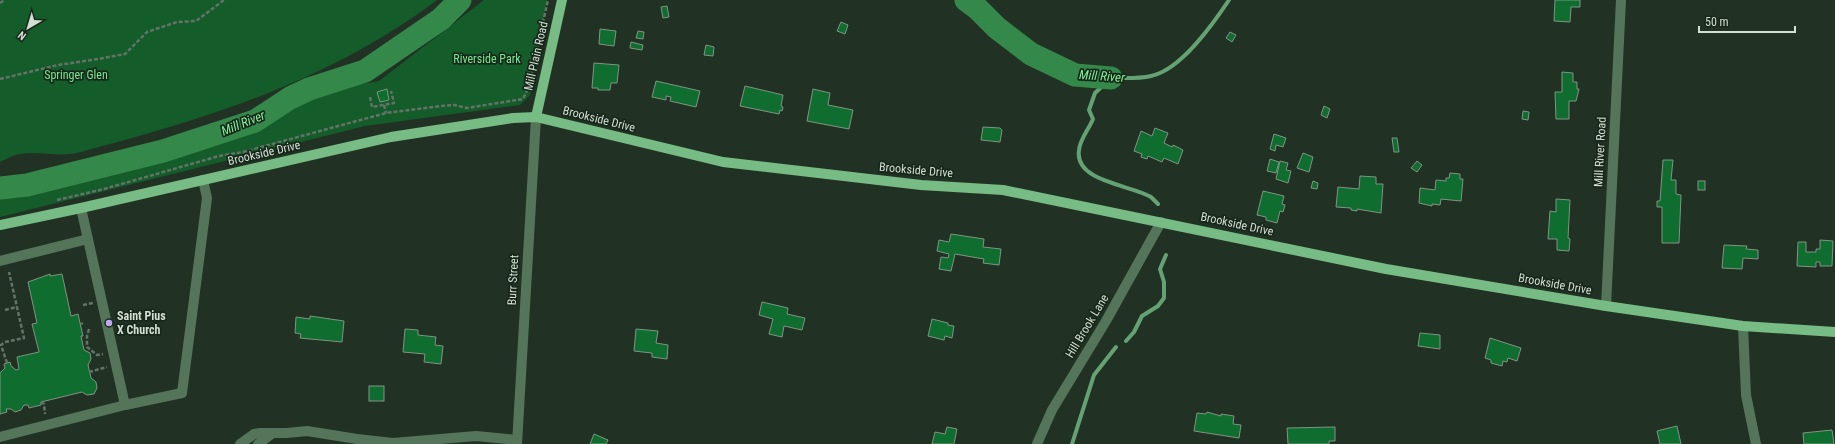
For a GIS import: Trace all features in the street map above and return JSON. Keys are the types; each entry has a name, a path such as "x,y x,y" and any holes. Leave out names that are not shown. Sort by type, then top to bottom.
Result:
{"main road":[{"name":"Mill Plain Road","path":"536,117 562,0"},
{"name":"Brookside Drive","path":"0,225 81,208 391,137 513,118 536,117 723,162 890,182 1003,190 1386,269 1606,306 1743,326 1835,332"}],"street":[{"name":"Mill River Road","path":"1606,306 1621,0"},
{"name":"Burr Street","path":"517,442 536,117"},
{"path":"0,437 125,405 182,393 207,198 203,180"},
{"path":"81,208 125,405"},
{"name":"Hill Brook Lane","path":"1037,444 1052,410 1106,322 1161,222"},
{"path":"0,261 88,239"},
{"path":"1743,326 1746,395 1756,444"},
{"path":"240,444 254,434 307,431 357,439 397,443 476,436 517,442"},
{"path":"258,444 273,434"}],"path":[{"path":"0,3 5,0"},
{"path":"0,79 58,64 125,54 147,32 177,22 196,21 224,0"},
{"path":"51,201 104,190 219,156 243,152 355,123 386,113 454,105 467,108 523,99 528,88 548,0"},
{"path":"370,97 372,107 394,103 391,91"},
{"path":"384,105 386,113"},
{"path":"7,363 2,345 5,342 24,338 9,272"},
{"path":"5,310 17,307"},
{"path":"89,329 87,336 87,347 97,355 106,353"},
{"path":"89,372 110,367"},
{"path":"41,402 44,404 45,415"}],"green space":[{"name":"Springer Glen","path":"0,0 437,0 398,27 357,51 274,91 186,122 77,153 26,153 15,155 0,162"},
{"name":"Riverside Park","path":"484,0 547,0 530,95 520,105 365,126 0,217 0,194 38,190 170,156 218,139 257,128 301,100 339,88 379,81"}],"building":[{"path":"1555,0 1580,0 1580,7 1571,7 1570,22 1554,21"},
{"path":"667,6 669,17 663,18 661,7"},
{"path":"841,22 848,25 845,34 837,31"},
{"path":"600,29 616,31 614,46 599,44"},
{"path":"638,31 644,32 643,39 636,38"},
{"path":"1230,32 1236,35 1232,42 1226,38"},
{"path":"631,42 643,45 642,50 630,48"},
{"path":"706,45 714,47 713,56 704,55"},
{"path":"594,63 619,65 617,83 611,83 610,90 598,90 598,88 592,88"},
{"path":"1562,72 1573,73 1573,82 1577,82 1577,89 1579,89 1576,101 1569,101 1569,119 1556,119 1555,92 1562,92"},
{"path":"656,81 700,91 696,107 670,101 671,97 666,96 666,100 652,97"},
{"path":"745,86 783,95 781,106 783,107 782,111 780,110 779,114 740,106"},
{"path":"387,89 389,100 380,102 377,92"},
{"path":"813,89 830,93 828,105 853,110 849,129 807,121"},
{"path":"1324,106 1330,109 1327,118 1321,115"},
{"path":"1523,111 1529,112 1528,120 1522,119"},
{"path":"983,127 1000,128 1002,130 1000,142 981,140"},
{"path":"1155,128 1168,133 1164,143 1172,147 1173,145 1183,150 1178,164 1164,158 1162,162 1148,156 1147,159 1141,157 1142,154 1134,151 1141,131 1152,136"},
{"path":"1274,134 1286,138 1283,147 1276,145 1275,151 1270,149"},
{"path":"1392,138 1397,138 1399,152 1394,152"},
{"path":"1303,153 1313,157 1309,172 1297,168"},
{"path":"1270,159 1279,162 1276,173 1267,171"},
{"path":"1663,160 1673,160 1671,180 1676,180 1676,194 1681,195 1679,243 1662,243 1662,207 1657,207 1657,201 1660,201"},
{"path":"1280,161 1288,163 1286,170 1291,171 1288,183 1276,179"},
{"path":"1417,161 1422,165 1417,172 1411,168"},
{"path":"1450,173 1460,174 1460,179 1463,179 1461,201 1441,199 1440,205 1432,204 1432,206 1419,203 1420,188 1435,190 1436,180 1446,181 1446,178 1449,178"},
{"path":"1360,176 1376,177 1376,184 1383,184 1381,213 1336,207 1338,187 1359,189"},
{"path":"1313,181 1318,183 1317,189 1311,188"},
{"path":"1698,181 1705,181 1705,190 1698,190"},
{"path":"1263,191 1284,196 1282,204 1285,205 1283,212 1280,211 1277,223 1266,220 1266,217 1257,215"},
{"path":"1556,199 1570,200 1568,238 1570,239 1569,251 1557,250 1557,239 1548,239 1550,211 1556,212"},
{"path":"951,234 984,239 983,247 1001,249 999,265 983,263 984,259 955,254 951,271 939,269 941,257 948,258 949,254 937,251 939,240 949,242"},
{"path":"1820,240 1833,241 1832,266 1820,266 1820,262 1816,262 1816,267 1797,266 1798,242 1806,242 1806,252 1816,252 1816,249 1820,249"},
{"path":"1724,245 1747,246 1746,249 1758,250 1758,259 1743,258 1742,269 1722,268"},
{"path":"50,274 50,276 62,274 71,316 78,314 83,336 81,336 84,350 90,353 91,359 88,365 91,378 96,382 97,388 94,394 87,395 82,392 41,402 41,405 29,408 28,405 24,405 21,410 15,412 11,409 6,409 7,412 0,414 0,373 5,368 4,364 10,362 11,366 16,370 19,369 17,357 39,352 32,324 37,323 28,282"},
{"path":"762,302 788,308 787,314 805,318 802,330 784,326 782,337 769,334 773,319 759,315"},
{"path":"310,316 344,321 342,342 300,338 301,334 295,333 296,317 310,319"},
{"path":"932,319 954,326 952,338 945,336 944,340 928,336"},
{"path":"405,329 418,330 418,335 436,337 435,345 443,346 441,364 424,362 425,354 403,352"},
{"path":"636,329 658,331 656,343 668,345 667,359 652,357 652,353 634,351"},
{"path":"1420,333 1440,335 1440,349 1418,346"},
{"path":"1490,338 1521,348 1517,361 1508,358 1507,362 1503,361 1502,366 1491,363 1491,360 1485,358"},
{"path":"369,386 384,386 384,401 369,401"},
{"path":"1207,412 1221,416 1221,414 1234,416 1233,424 1241,425 1239,438 1194,431 1197,413 1206,414"},
{"path":"1677,426 1681,444 1660,444 1657,431"},
{"path":"947,427 957,429 954,444 932,444 935,432 945,434"},
{"path":"1335,427 1335,441 1329,441 1329,444 1288,444 1287,428"},
{"path":"1832,430 1834,444 1804,444 1803,433"},
{"path":"594,434 608,440 606,444 590,444"}],"waterway":[{"name":"Mill River","path":"0,188 27,185 163,151 255,121 290,98 309,89 365,71 441,19 460,0"},
{"name":"Mill River","path":"966,0 978,9 997,28 1031,54 1075,75 1111,78"},
{"path":"1158,204 1151,197 1106,181 1085,169 1080,161 1079,150 1083,138 1093,119 1089,110 1095,93 1111,78 1136,78 1151,76 1174,65 1195,45 1229,0"},
{"path":"1126,341 1134,332 1142,316 1158,306 1164,298 1164,282 1160,269 1166,255"},
{"path":"1072,444 1094,375 1116,347"}],"place":[{"name":"Saint Pius X Church","path":"109,323"}]}
